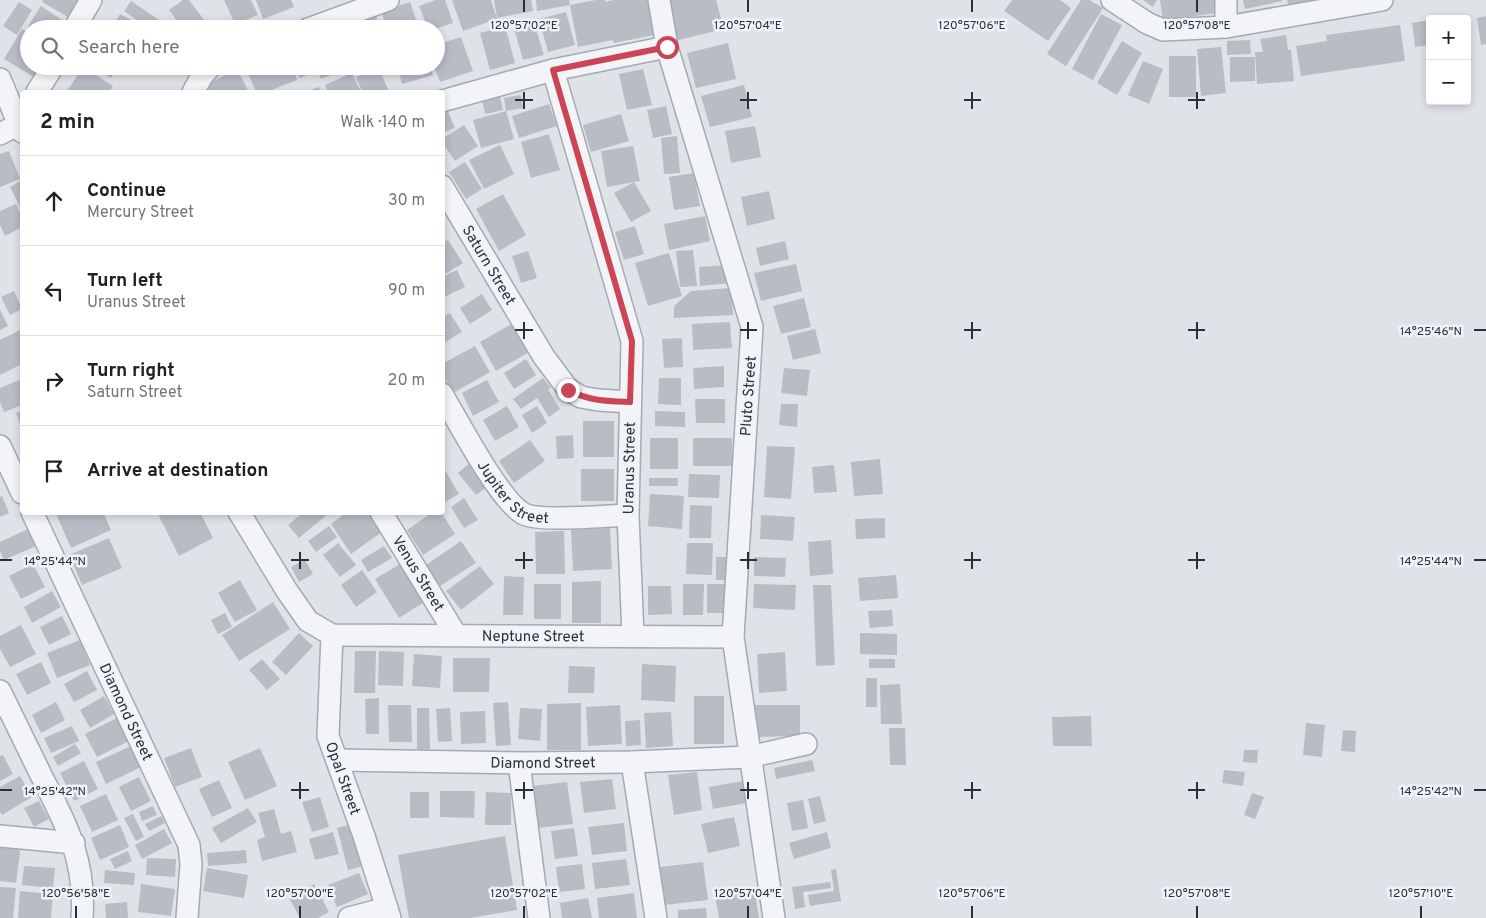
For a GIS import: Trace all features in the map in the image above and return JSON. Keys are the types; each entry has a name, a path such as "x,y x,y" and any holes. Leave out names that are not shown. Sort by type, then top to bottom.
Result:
{"street":[{"path":"79,20 91,0"},
{"path":"333,20 388,0"},
{"name":"Pluto Street","path":"659,0 667,47 752,327 732,637 774,918"},
{"path":"1112,0 1147,23 1163,30 1226,27 1382,0"},
{"path":"1226,0 1226,27"},
{"path":"445,100 553,70 667,47"},
{"name":"Uranus Street","path":"553,70 632,341 628,515 633,636"},
{"path":"38,90 47,75"},
{"path":"193,90 203,75"},
{"path":"0,79 20,123"},
{"path":"0,134 20,125"},
{"name":"Saturn Street","path":"445,191 544,357 568,390 581,397 630,402"},
{"name":"Jupiter Street","path":"445,399 497,486 524,514 541,518 628,515"},
{"path":"0,446 20,490"},
{"name":"Diamond Street","path":"33,515 189,845 191,864 187,918"},
{"path":"241,515 308,621 332,634"},
{"name":"Venus Street","path":"382,515 456,635"},
{"name":"Neptune Street","path":"332,634 732,637"},
{"name":"Opal Street","path":"332,634 328,736 389,913"},
{"path":"0,691 74,843 81,875 82,918"},
{"name":"Diamond Street","path":"337,760 519,763 632,762 750,757 806,744"},
{"path":"632,762 656,918"},
{"path":"519,763 539,918"},
{"path":"0,836 74,843"},
{"path":"349,918 389,913"}],"building":[{"path":"43,0 88,0 76,20 42,2"},
{"path":"183,0 189,0 204,20 176,20 169,10"},
{"path":"224,0 251,0 258,15 245,20 233,20"},
{"path":"256,0 291,0 294,7 263,19"},
{"path":"436,0 445,0 453,23 445,26 445,20 424,20 419,6"},
{"path":"452,0 491,0 497,19 463,31"},
{"path":"494,0 531,0 533,11 497,18"},
{"path":"536,0 569,0 570,5 537,11"},
{"path":"605,0 605,2 614,0 647,0 654,35 614,43 613,40 578,47 570,5"},
{"path":"668,0 716,0 724,29 678,40"},
{"path":"1012,0 1060,0 1071,8 1048,41 1004,11"},
{"path":"1081,0 1089,0 1103,8 1066,66 1047,54"},
{"path":"1143,0 1157,0 1153,7"},
{"path":"1160,0 1215,0 1218,13 1163,20"},
{"path":"1243,0 1282,0 1282,1 1245,9"},
{"path":"1287,0 1310,0 1310,1 1289,7"},
{"path":"131,1 159,20 136,20 124,11"},
{"path":"19,2 32,10 26,20 20,20 20,30 17,35 3,26"},
{"path":"410,2 416,20 384,20 381,11"},
{"path":"41,6 62,20 32,20"},
{"path":"566,12 575,45 548,52 539,19"},
{"path":"120,14 131,20 117,20"},
{"path":"1101,14 1122,25 1093,80 1072,69"},
{"path":"376,16 377,20 364,20"},
{"path":"1486,16 1486,44 1481,45 1477,18"},
{"path":"533,19 544,55 523,60 513,25"},
{"path":"1426,21 1426,46 1415,47 1412,23"},
{"path":"1400,25 1405,61 1301,76 1296,46 1327,41 1326,35"},
{"path":"505,26 515,63 490,70 480,33"},
{"path":"20,32 20,69 4,59"},
{"path":"1286,35 1288,50 1291,49 1294,81 1257,84 1255,52 1263,52 1260,39"},
{"path":"461,37 473,71 440,82 437,75 445,75 445,42"},
{"path":"1250,40 1251,54 1227,55 1227,41"},
{"path":"1122,41 1142,53 1117,95 1097,83"},
{"path":"728,43 736,79 696,88 687,53"},
{"path":"1221,47 1226,93 1201,96 1197,49"},
{"path":"1169,56 1196,56 1196,97 1169,97"},
{"path":"1230,57 1255,57 1255,81 1230,82"},
{"path":"1143,61 1163,69 1149,104 1128,95"},
{"path":"643,69 652,105 627,110 619,74"},
{"path":"31,75 42,75 39,80"},
{"path":"78,75 96,75 113,86 110,90 68,90"},
{"path":"225,75 240,75 248,90 207,90 204,86"},
{"path":"249,75 295,75 297,80 271,90 255,90"},
{"path":"319,75 331,75 321,79"},
{"path":"348,75 353,75 360,90 327,90 325,85"},
{"path":"361,75 382,75 388,90 361,90 356,77"},
{"path":"400,75 433,75 402,84"},
{"path":"744,85 752,117 710,127 701,96"},
{"path":"521,95 523,108 506,111 504,98"},
{"path":"500,96 503,110 485,114 482,100"},
{"path":"549,104 557,126 519,138 512,116"},
{"path":"666,106 672,134 653,138 647,110"},
{"path":"445,108 455,128 445,132"},
{"path":"506,111 514,139 481,148 473,120"},
{"path":"621,114 629,141 591,152 583,125"},
{"path":"464,125 478,146 455,161 445,146 445,137"},
{"path":"755,126 761,157 731,163 725,131"},
{"path":"549,134 560,170 531,178 521,142"},
{"path":"677,136 680,173 664,174 661,138"},
{"path":"500,145 514,174 484,189 469,160"},
{"path":"633,146 640,181 607,187 601,151"},
{"path":"9,151 20,179 0,187 0,154"},
{"path":"465,162 482,189 466,199 449,172"},
{"path":"694,173 700,206 674,210 669,177"},
{"path":"20,181 20,207 10,187"},
{"path":"634,182 651,211 631,222 614,193"},
{"path":"769,191 775,219 747,226 741,197"},
{"path":"503,194 526,235 499,251 476,209"},
{"path":"16,204 20,212 20,228 5,236 0,225 0,211"},
{"path":"705,216 710,241 669,250 664,224"},
{"path":"635,226 644,254 624,260 615,232"},
{"path":"448,240 463,263 445,274 445,242"},
{"path":"785,241 789,259 760,266 756,248"},
{"path":"693,250 697,286 680,287 676,251"},
{"path":"528,251 537,278 521,283 512,256"},
{"path":"669,253 682,296 648,306 635,263"},
{"path":"796,264 802,291 761,301 754,273"},
{"path":"729,265 731,283 700,286 699,267"},
{"path":"457,270 465,287 445,297 445,276"},
{"path":"731,288 733,315 674,318 674,306 691,291"},
{"path":"14,291 20,304 20,310 10,315 1,297"},
{"path":"482,294 492,310 470,324 460,308"},
{"path":"804,298 811,327 781,334 773,306"},
{"path":"0,310 8,326 0,330"},
{"path":"450,313 462,332 445,342 445,316"},
{"path":"515,322 531,351 496,371 480,342"},
{"path":"730,322 732,348 693,350 692,324"},
{"path":"815,329 821,353 793,360 787,336"},
{"path":"20,330 20,365 0,375 0,340"},
{"path":"682,338 683,367 664,368 662,339"},
{"path":"475,346 490,372 453,393 445,380 445,362"},
{"path":"526,359 536,375 514,389 504,373"},
{"path":"724,366 724,387 694,389 693,368"},
{"path":"784,368 810,370 807,396 781,393"},
{"path":"543,378 551,388 548,389 560,409 549,417 537,398 521,409 513,399"},
{"path":"659,378 681,378 681,405 658,404"},
{"path":"20,380 20,406 4,412 0,402 0,388"},
{"path":"487,380 499,402 473,416 462,393"},
{"path":"695,399 725,399 725,423 696,423"},
{"path":"781,404 798,404 797,427 779,425"},
{"path":"507,406 519,427 495,441 483,420"},
{"path":"537,406 547,423 532,433 522,415"},
{"path":"20,411 20,424 16,413"},
{"path":"655,411 685,412 685,427 655,426"},
{"path":"583,421 614,421 614,457 583,457"},
{"path":"573,435 574,458 557,459 556,436"},
{"path":"650,438 678,438 678,469 650,469"},
{"path":"693,438 732,438 732,466 693,466"},
{"path":"530,440 545,461 514,483 499,461"},
{"path":"767,446 795,447 791,499 764,497"},
{"path":"880,459 883,494 854,496 851,462"},
{"path":"472,461 490,485 476,495 458,473"},
{"path":"834,465 837,492 814,493 812,467"},
{"path":"581,469 614,469 614,501 581,501"},
{"path":"445,470 459,494 445,502"},
{"path":"689,474 720,475 719,498 688,497"},
{"path":"649,478 678,478 678,486 649,486"},
{"path":"650,494 684,496 682,529 648,526"},
{"path":"2,496 9,513 0,517 0,497"},
{"path":"464,498 478,520 464,528 451,507"},
{"path":"690,505 712,506 711,538 689,538"},
{"path":"104,515 111,530 71,548 57,516"},
{"path":"158,515 202,515 213,538 179,556"},
{"path":"300,515 326,515 299,538 288,525"},
{"path":"343,515 377,515 386,529 351,554 331,524"},
{"path":"429,515 443,515 455,534 423,555 407,530"},
{"path":"761,515 795,517 793,541 760,539"},
{"path":"885,518 885,538 856,539 855,519"},
{"path":"329,526 337,537 316,552 308,541"},
{"path":"610,528 612,569 573,571 571,530"},
{"path":"28,529 36,546 4,560 0,551 0,542"},
{"path":"564,531 565,574 536,574 535,532"},
{"path":"109,538 122,568 82,585 69,555"},
{"path":"831,540 833,574 810,576 808,542"},
{"path":"461,541 476,563 440,586 426,565"},
{"path":"338,543 356,565 340,577 323,555"},
{"path":"687,543 713,543 712,575 686,574"},
{"path":"384,546 392,558 368,572 361,560"},
{"path":"716,557 729,557 730,580 716,580"},
{"path":"754,557 786,558 785,577 754,576"},
{"path":"305,560 313,574 299,582 291,567"},
{"path":"405,561 429,599 399,618 375,579"},
{"path":"33,564 45,587 21,599 9,576"},
{"path":"480,566 494,584 461,610 446,591"},
{"path":"362,570 377,592 356,607 341,585"},
{"path":"896,575 898,598 860,601 858,578"},
{"path":"504,576 524,577 523,615 503,615"},
{"path":"240,580 257,610 235,622 218,593"},
{"path":"601,581 601,623 572,623 572,582"},
{"path":"534,584 561,584 561,619 534,619"},
{"path":"683,584 704,584 703,615 683,615"},
{"path":"707,584 725,584 725,613 707,613"},
{"path":"754,584 796,585 795,610 753,608"},
{"path":"813,585 831,585 835,665 816,666"},
{"path":"648,586 671,586 672,614 648,615"},
{"path":"52,591 61,607 32,623 24,607"},
{"path":"273,602 290,629 239,661 222,635"},
{"path":"892,610 893,626 870,628 868,611"},
{"path":"225,613 232,627 218,634 211,620"},
{"path":"62,616 71,634 49,645 40,627"},
{"path":"21,625 36,654 10,667 0,649 0,636"},
{"path":"299,633 313,646 286,675 272,662"},
{"path":"860,633 897,634 897,655 860,654"},
{"path":"80,640 90,665 57,678 47,653"},
{"path":"355,651 376,651 375,693 354,693"},
{"path":"379,651 404,652 403,686 378,685"},
{"path":"785,652 787,691 759,693 757,654"},
{"path":"414,654 442,656 440,688 412,686"},
{"path":"453,658 490,658 489,692 453,692"},
{"path":"262,659 280,679 267,690 249,670"},
{"path":"869,659 895,659 895,668 869,668"},
{"path":"41,662 51,683 27,695 16,674"},
{"path":"642,664 676,666 675,702 641,700"},
{"path":"569,666 595,667 594,693 568,693"},
{"path":"87,671 97,690 74,702 64,684"},
{"path":"866,678 877,678 877,707 866,707"},
{"path":"900,684 902,724 881,724 880,685"},
{"path":"104,696 114,714 90,728 80,710"},
{"path":"694,696 724,696 724,744 694,744"},
{"path":"379,698 379,734 366,734 365,699"},
{"path":"56,702 65,720 41,733 32,715"},
{"path":"508,702 511,745 496,746 493,703"},
{"path":"581,703 581,750 547,750 547,704"},
{"path":"388,705 411,705 412,742 389,742"},
{"path":"620,705 622,744 588,746 586,707"},
{"path":"754,705 800,705 800,736 754,737"},
{"path":"417,708 429,708 430,749 417,750"},
{"path":"450,708 452,741 438,742 436,709"},
{"path":"520,708 542,709 540,741 518,739"},
{"path":"485,711 486,743 461,744 460,712"},
{"path":"671,712 673,746 646,748 644,713"},
{"path":"1091,716 1092,746 1053,746 1052,717"},
{"path":"119,717 131,740 97,757 85,734"},
{"path":"640,720 641,745 626,746 625,721"},
{"path":"1306,723 1325,725 1322,757 1303,755"},
{"path":"72,726 79,741 51,753 44,738"},
{"path":"889,728 905,728 906,765 890,765"},
{"path":"1343,730 1356,731 1355,752 1341,751"},
{"path":"75,744 81,753 58,766 53,757"},
{"path":"131,746 141,767 106,784 96,762"},
{"path":"191,748 202,777 175,787 164,758"},
{"path":"260,748 277,786 245,800 228,762"},
{"path":"1244,750 1258,750 1257,763 1243,762"},
{"path":"3,755 13,774 0,781 0,756"},
{"path":"812,760 815,771 776,779 774,768"},
{"path":"84,761 98,789 74,801 60,773"},
{"path":"1224,770 1245,772 1243,786 1222,783"},
{"path":"697,772 702,810 674,815 668,775"},
{"path":"20,776 32,797 2,815 0,812 0,787"},
{"path":"139,777 151,801 131,811 119,787"},
{"path":"612,779 616,809 584,813 580,782"},
{"path":"219,780 232,808 212,817 199,789"},
{"path":"743,781 747,803 713,809 709,787"},
{"path":"567,782 573,824 537,828 532,786"},
{"path":"440,791 475,791 474,818 440,817"},
{"path":"410,792 429,792 429,818 410,818"},
{"path":"486,792 511,793 511,825 485,825"},
{"path":"1252,793 1264,797 1255,819 1244,815"},
{"path":"106,794 118,820 92,832 80,806"},
{"path":"820,796 826,821 814,824 808,799"},
{"path":"320,797 329,827 312,832 302,802"},
{"path":"803,800 808,828 792,831 787,803"},
{"path":"39,801 49,819 34,827 24,808"},
{"path":"153,806 157,815 142,821 139,812"},
{"path":"248,808 257,822 221,843 212,828"},
{"path":"274,809 281,834 291,831 297,852 262,861 257,840 265,837 258,813"},
{"path":"133,814 144,837 136,841 124,818"},
{"path":"161,816 165,823 149,831 145,824"},
{"path":"734,817 740,846 708,853 701,824"},
{"path":"356,823 367,865 348,870 337,828"},
{"path":"624,823 627,851 592,855 588,827"},
{"path":"120,825 129,847 100,860 91,838"},
{"path":"574,828 578,856 555,859 551,831"},
{"path":"164,829 172,843 142,859 135,845"},
{"path":"333,832 339,854 315,860 309,839"},
{"path":"827,832 831,848 794,859 789,843"},
{"path":"505,836 517,910 470,918 409,918 398,855"},
{"path":"0,842 21,844 16,883 0,881"},
{"path":"246,850 247,863 208,866 207,853"},
{"path":"128,851 132,861 115,869 110,859"},
{"path":"147,858 176,859 175,877 146,875"},
{"path":"626,859 630,885 595,889 592,863"},
{"path":"703,862 708,900 664,905 660,867"},
{"path":"582,864 585,889 559,892 556,867"},
{"path":"24,866 55,868 53,888 22,885"},
{"path":"207,868 248,875 244,898 203,891"},
{"path":"836,869 841,901 810,906 808,895 834,891 831,870"},
{"path":"105,870 135,873 134,885 104,883"},
{"path":"359,873 368,894 337,907 328,885"},
{"path":"830,882 831,888 803,892 805,907 795,909 792,887"},
{"path":"141,884 175,889 171,916 138,912"},
{"path":"314,884 329,912 318,918 300,918 289,898"},
{"path":"0,887 16,888 13,918 0,918"},
{"path":"754,888 759,918 719,918 715,895"},
{"path":"20,891 53,894 51,918 18,918"},
{"path":"634,893 637,918 599,918 597,898"},
{"path":"588,898 592,918 562,918 560,903"},
{"path":"127,902 128,918 106,918 105,904"},
{"path":"706,908 707,918 678,918 678,910"}],"route":[{"path":"568,390 581,397 630,402 632,341 553,70 667,47"}]}
